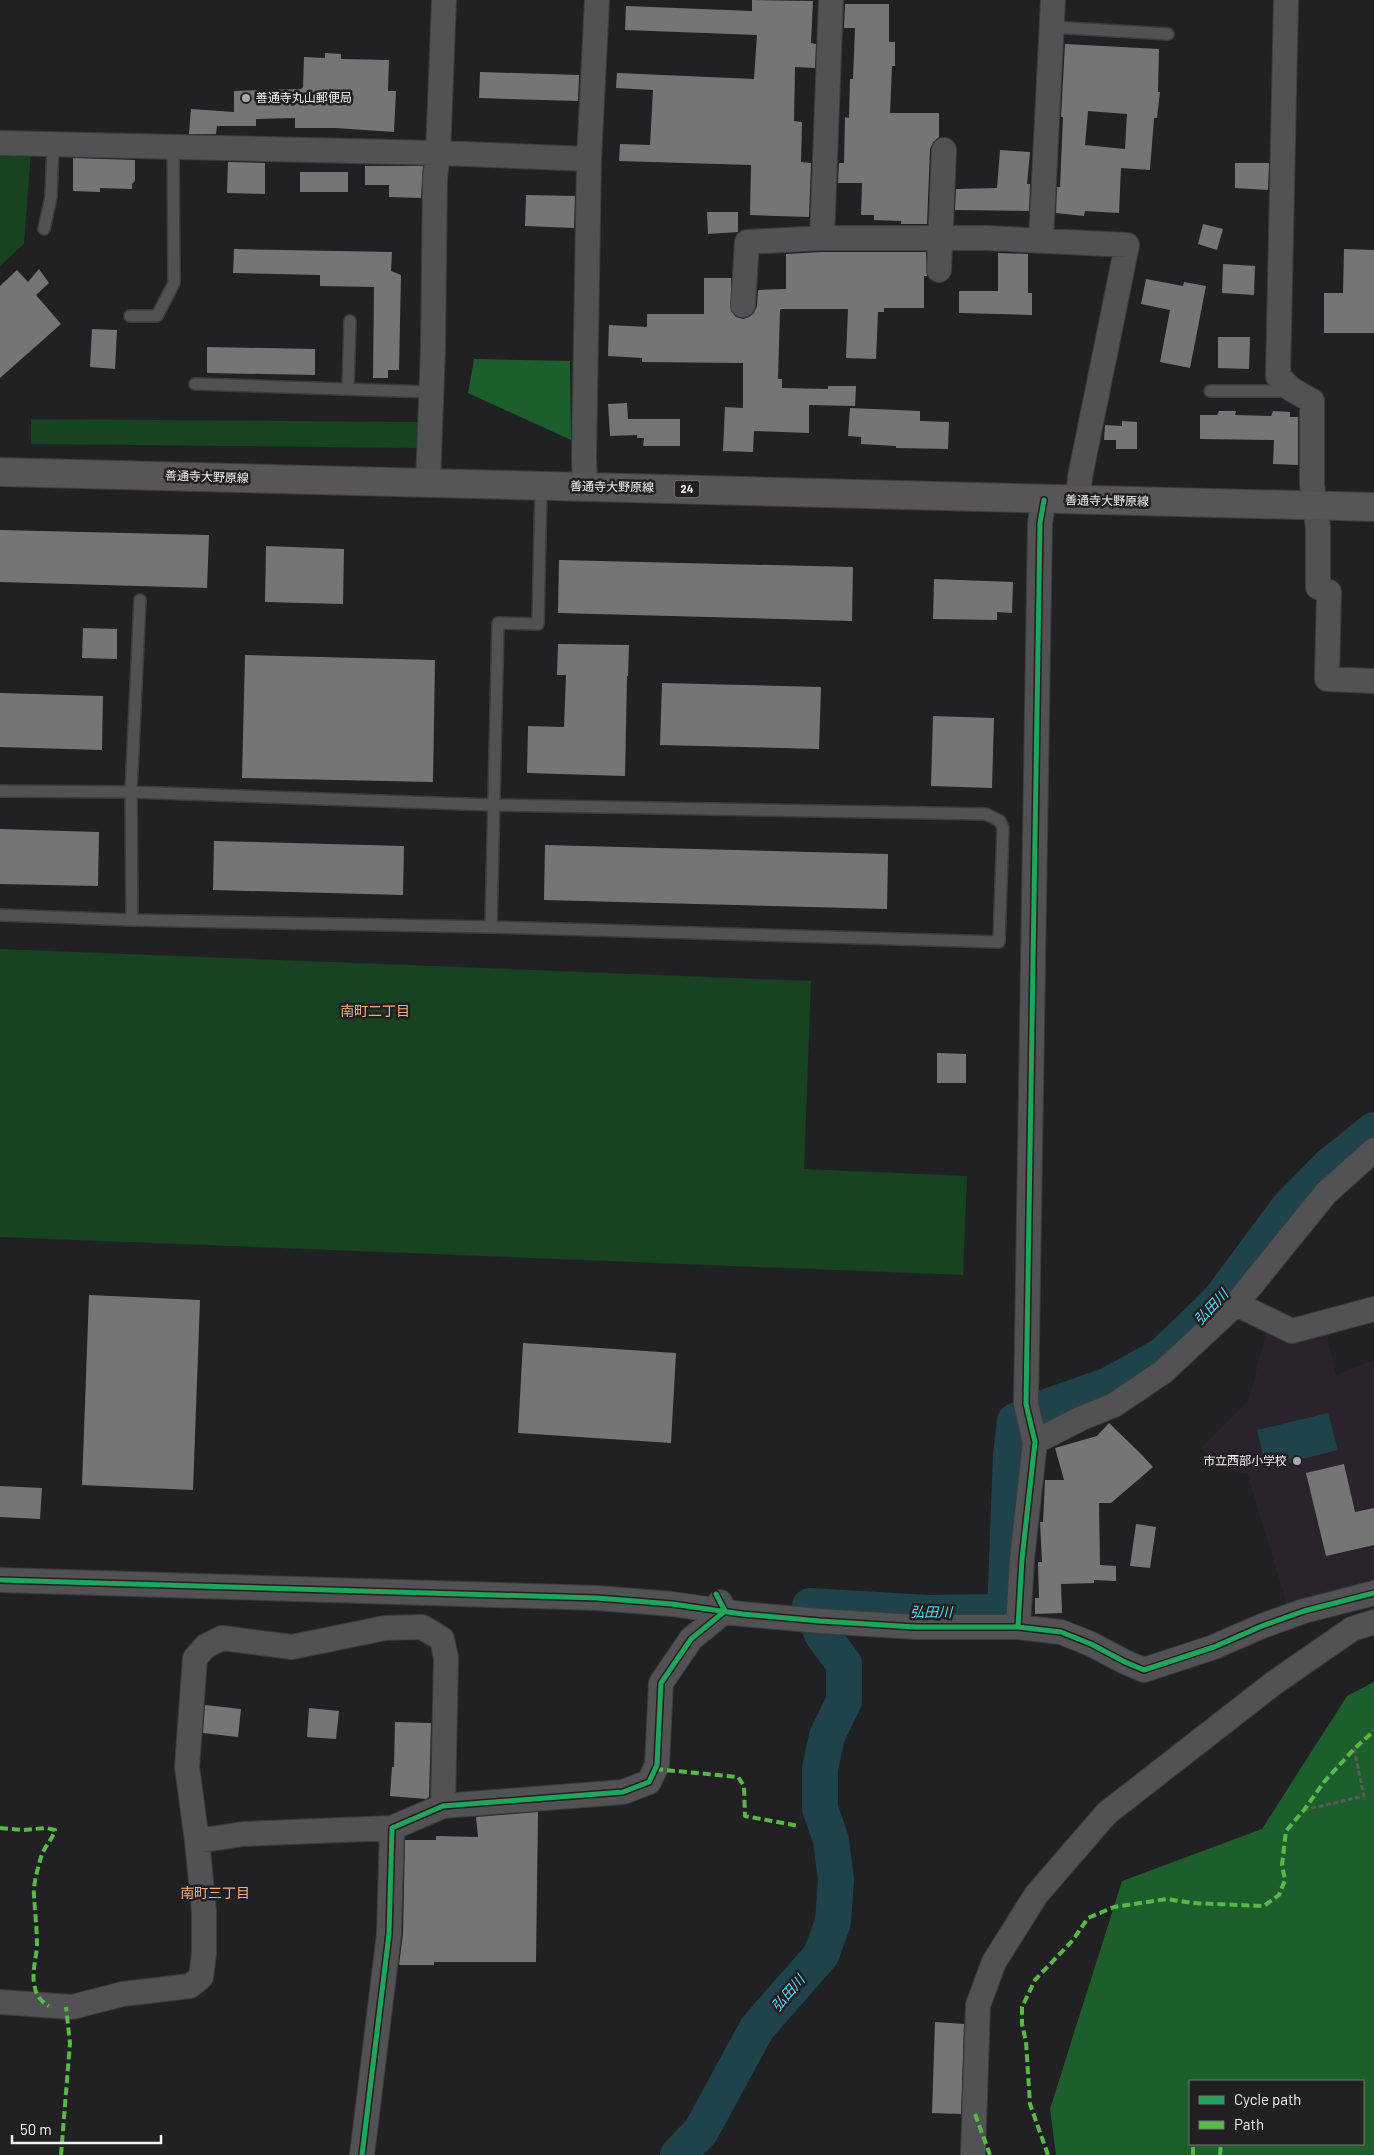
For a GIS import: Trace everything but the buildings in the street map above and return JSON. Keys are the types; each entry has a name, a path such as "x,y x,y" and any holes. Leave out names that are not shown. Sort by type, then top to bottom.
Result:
{"main road":[{"name":"善通寺大野原線","path":"0,472 1374,507"}],"street":[{"path":"428,484 436,219 435,178 438,153 444,0"},
{"path":"585,487 589,159 597,0"},
{"path":"822,238 831,0"},
{"path":"1041,240 1053,0"},
{"path":"1286,0 1278,376 1295,391 1312,401 1312,485 1318,528 1318,586 1329,592 1327,679 1374,681"},
{"path":"0,143 438,153 589,159"},
{"path":"939,270 944,150"},
{"path":"743,305 747,242 822,238 940,238 1041,240 1127,245 1080,477 1078,500"},
{"path":"1018,1627 1022,1558 1034,1437 1026,1404 1040,523 1044,500"},
{"path":"1034,1437 1114,1405 1164,1372 1236,1304 1326,1193 1374,1150"},
{"path":"1236,1304 1292,1331 1374,1309"},
{"path":"0,1580 597,1598 672,1604 721,1603 742,1614 915,1627 1018,1627 1061,1632 1091,1644 1144,1670 1214,1647 1262,1626 1304,1611 1374,1593"},
{"path":"197,1841 243,1834 360,1831 392,1828 443,1806 623,1792 649,1782 657,1765 661,1682 691,1639 721,1603"},
{"path":"973,2155 978,2005 994,1962 1036,1895 1107,1813 1274,1684 1352,1629 1374,1622"},
{"path":"0,2002 72,2007 123,1994 190,1986 201,1977 204,1954 204,1911 187,1767 195,1658 206,1646 222,1638 292,1647 385,1628 422,1627 442,1640 446,1658 443,1806"},
{"path":"362,2155 389,1934 392,1828"}],"lane":[{"path":"1051,27 1168,34"},
{"path":"44,228 51,197 53,144"},
{"path":"130,316 157,316 174,283 173,147"},
{"path":"348,390 350,321"},
{"path":"195,384 431,392"},
{"path":"1210,391 1295,391"},
{"path":"491,926 498,623 538,624 541,487"},
{"path":"132,920 131,792 140,600"},
{"path":"0,791 131,792 493,805 986,814 994,816 1000,821 1003,828 999,942 491,926 132,920 0,915"}],"path":[{"path":"1304,1810 1364,1796 1354,1749"}],"shaded area":[{"name":"市立西部小学校","path":"1266,1332 1287,1344 1327,1334 1336,1375 1374,1360 1374,1584 1287,1605 1247,1473 1240,1473 1200,1449 1249,1399"}],"green space":[{"path":"0,150 31,151 24,244 0,266"},
{"path":"474,359 570,361 571,440 468,393"},
{"path":"31,419 419,422 418,448 31,444"},
{"path":"0,949 811,981 804,1169 967,1176 963,1275 0,1237"},
{"path":"1374,1682 1374,2155 1056,2155 1050,2109 1122,1881 1262,1829 1347,1696"}],"water":[{"path":"1328,1413 1338,1450 1266,1468 1257,1430"}],"waterway":[{"name":"弘田川","path":"678,2155 701,2131 757,2028 821,1955 833,1922 836,1880 831,1840 820,1808 820,1769 827,1736 844,1701 844,1664 822,1634 810,1606 928,1613 1005,1612 1011,1455 1015,1421 1041,1409 1109,1385 1163,1355 1219,1301 1288,1208 1329,1166 1374,1130"}],"marked path":[{"path":"1048,2155 1030,2104 1026,2042 1022,2024 1022,2007 1035,1980 1073,1940 1088,1918 1114,1907 1167,1899 1192,1903 1264,1906 1279,1895 1285,1880 1282,1865 1286,1831 1324,1782 1354,1749 1374,1731"},
{"path":"655,1769 738,1777 744,1786 745,1816 799,1826"},
{"path":"0,1828 23,1830 46,1828 55,1830 41,1857 34,1891 37,1946 34,1983 38,1996 49,2006"},
{"path":"61,2155 70,2043 66,2007"},
{"path":"975,2114 990,2155"},
{"path":"1193,2145 1193,2155"},
{"path":"1220,2155 1221,2145"}],"cycle path":[{"path":"1018,1627 1022,1559 1035,1442 1026,1404 1040,523 1044,500"},
{"path":"0,1580 597,1598 672,1604 742,1614 820,1621 915,1627 1018,1627 1061,1632 1091,1644 1144,1670 1214,1647 1262,1626 1304,1611 1374,1593"},
{"path":"362,2155 389,1934 392,1828 443,1806 623,1792 649,1782 657,1765 661,1683 691,1639 725,1611 716,1594"}],"place":[{"name":"善通寺丸山郵便局","path":"246,98"},
{"name":"市立西部小学校","path":"1297,1461"}],"district":[{"name":"南町二丁目","path":"375,1011"},
{"name":"南町三丁目","path":"215,1893"}]}
